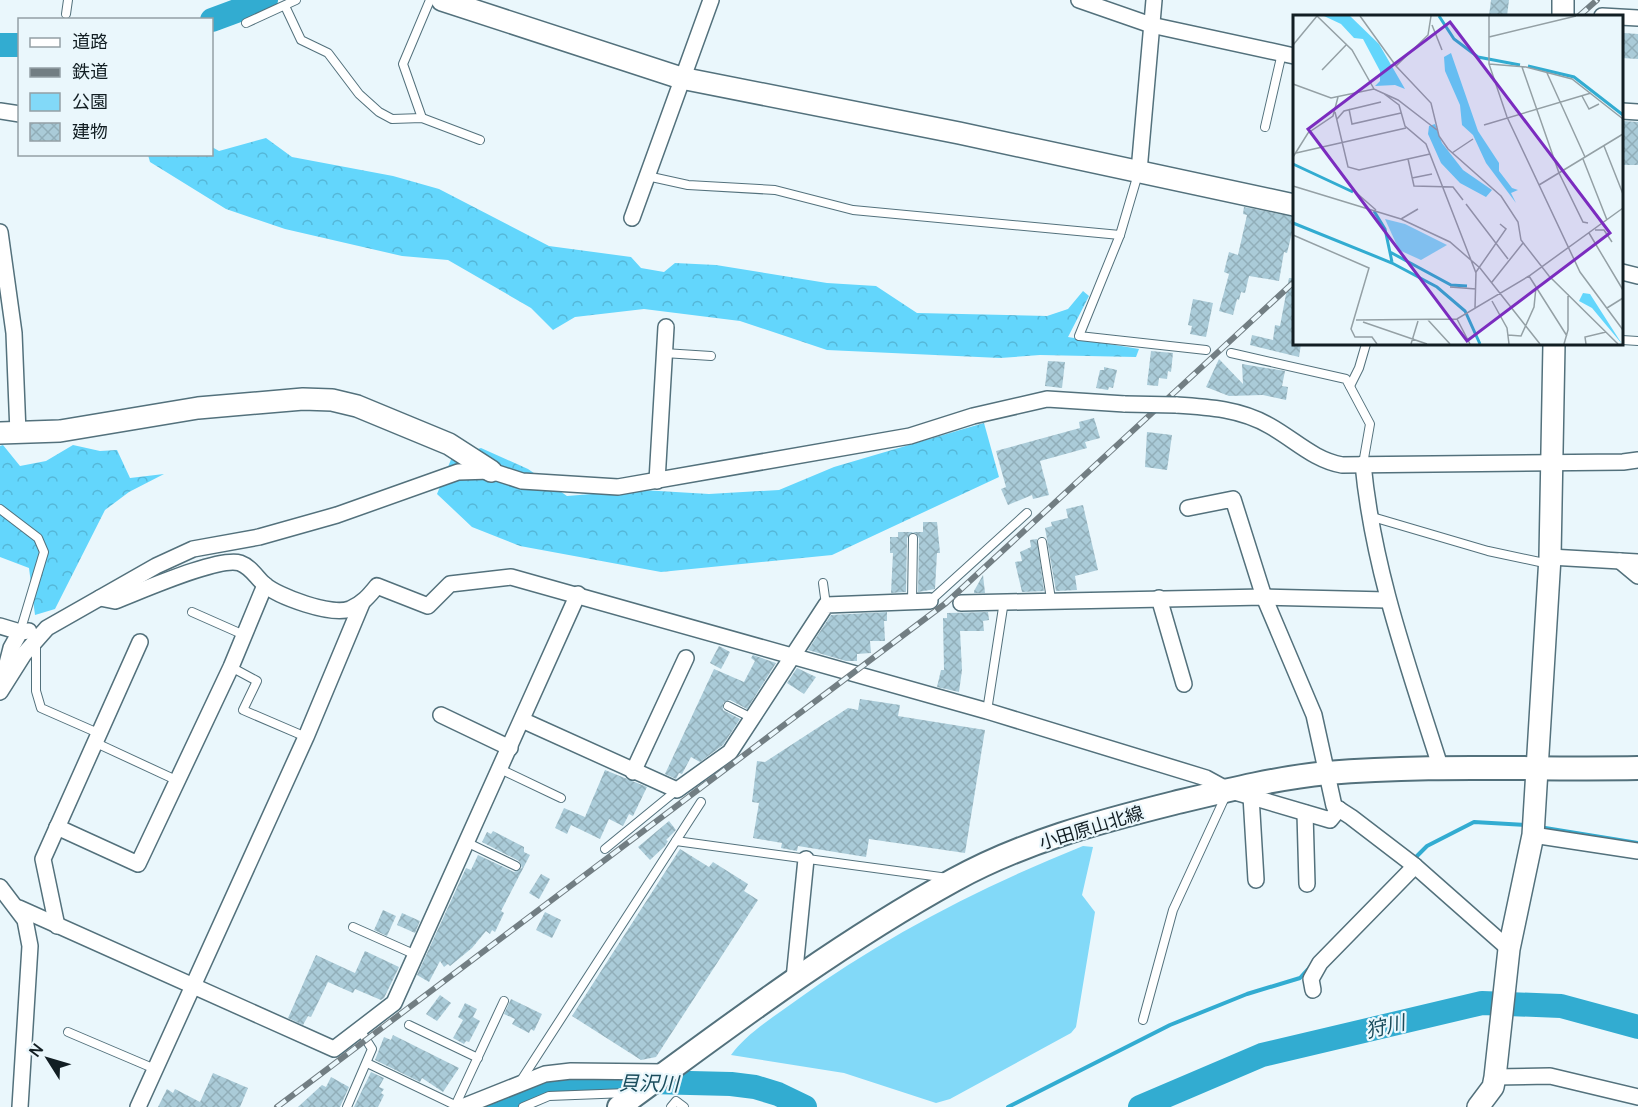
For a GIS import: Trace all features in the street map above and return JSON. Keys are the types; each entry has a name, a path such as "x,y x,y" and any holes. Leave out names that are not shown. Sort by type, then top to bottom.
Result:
{"main road":[{"name":"小田原山北線","path":"619,1107 663,1072 794,979 955,879 1015,851 1086,824 1228,790 1326,773 1441,769 1638,768"}],"street":[{"path":"442,0 681,78 1139,171 1293,205"},
{"path":"632,218 645,176 711,0"},
{"path":"1079,0 1151,25 1288,54"},
{"path":"1139,171 1154,0"},
{"path":"1623,17 1638,18"},
{"path":"0,111 18,114"},
{"path":"1623,111 1638,112"},
{"path":"0,232 14,333 9,433 60,431 198,408 303,399 332,400 357,406 449,444 491,471 522,481 573,486 618,487 910,436 973,416 1047,399 1211,407 1240,413 1269,425 1329,463 1623,462 1638,460"},
{"path":"1623,272 1638,276"},
{"path":"657,481 666,327"},
{"path":"1478,1107 1493,1087 1509,949 1533,835 1550,560 1554,345"},
{"path":"1363,464 1368,516 1387,600 1441,769"},
{"path":"1,691 36,639 47,628 156,566 193,549 260,537 337,515 458,472 491,471"},
{"path":"1188,508 1233,499 1264,597 1314,715 1334,806 1415,866 1509,949"},
{"path":"1550,560 1638,562"},
{"path":"1620,561 1638,576"},
{"path":"100,598 115,602 221,563 240,563 252,571 265,585 320,608 347,610 363,603"},
{"path":"138,1107 306,737 363,603 377,586 428,606 450,584 512,577 987,711 1206,778 1228,790 1305,813 1330,820 1339,809"},
{"path":"57,827 138,864 231,667 265,585"},
{"path":"19,908 334,1049 394,1004 578,594"},
{"path":"961,603 1051,599 1264,597 1387,600"},
{"path":"1159,598 1184,684"},
{"path":"522,720 677,790 730,752 826,605 930,601"},
{"path":"0,626 20,632 47,628"},
{"path":"1,691 5,664 20,632"},
{"path":"57,926 43,859 140,642"},
{"path":"633,771 686,658"},
{"path":"441,715 510,748"},
{"path":"1251,796 1256,880"},
{"path":"1305,813 1307,884"},
{"path":"1533,835 1638,850"},
{"path":"794,979 806,860"},
{"path":"1313,990 1311,979 1320,963 1415,866"},
{"path":"0,887 19,908 28,929 30,946 20,1107"},
{"path":"459,1106 545,1074 571,1071 663,1072"},
{"path":"1495,1077 1550,1076 1638,1097"}],"lane":[{"path":"66,14 68,0"},
{"path":"246,23 296,0"},
{"path":"422,118 404,64 430,0"},
{"path":"285,6 301,40 328,53 359,94 379,112 392,119 422,118 480,140"},
{"path":"1265,127 1288,54"},
{"path":"1139,171 1120,235 1078,336 1206,350"},
{"path":"645,176 688,185 775,190 853,210 1120,235"},
{"path":"1623,340 1638,341"},
{"path":"1350,386 1359,368 1366,345"},
{"path":"1231,352 1346,379 1370,424 1363,464"},
{"path":"664,353 711,356"},
{"path":"0,509 38,538 44,552 20,632"},
{"path":"930,601 1027,513"},
{"path":"1368,516 1488,551 1550,560"},
{"path":"912,602 913,538"},
{"path":"1042,542 1051,599"},
{"path":"823,583 826,605"},
{"path":"987,711 1004,601"},
{"path":"192,612 244,635"},
{"path":"36,639 38,651 36,691 40,708 176,780"},
{"path":"231,667 257,681 243,710 306,737"},
{"path":"728,706 752,718"},
{"path":"500,769 561,798"},
{"path":"605,849 677,790"},
{"path":"1143,1020 1173,910 1228,790"},
{"path":"520,1083 701,802"},
{"path":"676,841 955,879"},
{"path":"466,842 516,867"},
{"path":"353,927 416,955"},
{"path":"367,1063 459,1106 504,1001"},
{"path":"409,1025 478,1058"},
{"path":"347,1107 372,1049 360,1030"},
{"path":"68,1032 156,1069"},
{"path":"523,1107 549,1096 639,1092"},
{"path":"671,1107 676,1101 684,1107"}],"green space":[{"path":"266,138 292,157 393,176 439,189 549,246 631,257 641,268 664,272 675,263 716,265 827,283 876,286 917,313 1047,316 1068,309 1083,291 1089,296 1068,337 1139,349 1136,357 1040,355 1000,358 827,350 740,321 644,309 575,317 553,330 531,308 448,260 402,256 285,229 226,209 150,162 148,156 213,156 213,148 219,151"},
{"path":"984,423 999,477 832,555 661,572 520,546 472,527 437,494 452,457 481,448 528,469 567,496 642,490 709,494 779,490 834,467"},
{"path":"3,445 20,466 46,461 73,445 100,451 117,450 130,478 164,474 129,492 105,510 55,609 35,615 29,568 0,557 0,446"},
{"path":"1083,846 1093,847 1082,895 1095,912 1076,1027 1071,1033 950,1099 936,1103 844,1073 731,1055 744,1040 769,1020 862,956 970,896"}],"building":[{"path":"1491,0 1509,0 1507,15 1489,15"},
{"path":"1624,33 1638,34 1638,59 1623,58"},
{"path":"1623,121 1638,122 1638,165 1623,165"},
{"path":"1244,207 1293,217 1293,233 1287,253 1284,252 1279,281 1249,276 1245,293 1241,292 1239,300 1237,299 1233,315 1219,311 1229,274 1224,272 1229,252 1238,255 1247,215 1243,214"},
{"path":"1289,278 1293,278 1293,345 1301,345 1299,357 1250,345 1252,335 1273,340 1275,325 1280,326"},
{"path":"1193,299 1213,303 1206,337 1190,334 1192,326 1188,325"},
{"path":"1151,351 1173,353 1171,372 1168,371 1167,379 1159,378 1158,386 1147,385"},
{"path":"1219,359 1243,384 1242,364 1285,371 1282,386 1288,387 1286,400 1263,395 1229,396 1206,387"},
{"path":"1048,361 1065,362 1062,388 1045,386"},
{"path":"1104,367 1117,370 1113,388 1109,387 1108,390 1096,388 1100,370 1104,370"},
{"path":"1094,418 1100,438 1085,442 1087,448 1040,461 1049,495 1033,499 1032,495 1008,505 1001,489 1006,487 996,451 1080,428 1079,422"},
{"path":"1147,432 1172,435 1167,470 1145,467"},
{"path":"1083,505 1098,570 1075,576 1077,590 1056,591 1045,528 1052,526 1051,522 1068,518 1066,509"},
{"path":"923,522 937,522 940,553 937,553 935,589 918,592 919,538 913,532 923,532"},
{"path":"898,532 913,532 907,538 906,592 891,593 893,553 890,553 890,537 898,537"},
{"path":"1037,539 1044,591 1022,592 1015,562 1022,561 1020,552 1031,547 1030,540"},
{"path":"983,575 985,593 974,593 974,591"},
{"path":"887,612 887,621 884,621 885,641 870,641 871,653 857,654 857,661 846,661 808,650 831,615"},
{"path":"988,612 989,620 983,621 984,631 960,631 962,670 959,692 937,687 941,670 944,670 943,618 947,618 947,613"},
{"path":"719,646 730,652 721,669 710,663"},
{"path":"753,655 776,663 747,709 730,700 723,703 723,710 740,719 723,745 700,762 691,757 682,774 679,773 676,779 665,774 714,669 744,682 755,661 751,658"},
{"path":"797,668 816,677 804,694 787,683"},
{"path":"860,699 900,705 898,716 985,730 965,853 869,839 866,857 798,846 797,851 781,848 782,843 753,838 759,803 752,802 757,761 765,762 848,708 858,710"},
{"path":"605,770 647,787 633,816 629,814 623,826 609,819 600,839 571,825 567,834 555,828 564,808 585,817"},
{"path":"669,821 676,830 666,840 668,841 665,846 650,860 638,847"},
{"path":"493,831 524,847 524,852 530,855 501,911 504,913 495,932 492,930 490,934 486,931 472,948 450,966 448,964 444,967 440,961 429,982 417,975 466,868 471,870 478,855 514,872 522,868 519,861 482,842 487,832 491,834"},
{"path":"680,849 709,867 713,862 748,884 744,891 758,900 656,1057 641,1060 572,1016"},
{"path":"541,874 550,879 539,899 529,893"},
{"path":"383,910 396,916 387,936 374,930"},
{"path":"545,912 561,920 552,938 536,930"},
{"path":"402,913 420,921 415,933 397,925"},
{"path":"365,951 399,967 384,998 381,1000 355,989 353,993 328,982 311,1017 308,1016 303,1025 288,1018 316,955 355,973"},
{"path":"440,995 451,1003 437,1021 426,1014"},
{"path":"511,999 542,1014 534,1031 531,1029 529,1033 512,1024 515,1019 504,1014"},
{"path":"465,1003 477,1009 473,1017 480,1021 469,1042 466,1041 464,1044 453,1038 463,1020 458,1017"},
{"path":"393,1035 459,1068 443,1092 422,1078 420,1082 375,1060 384,1037 391,1040"},
{"path":"371,1072 384,1078 379,1087 384,1089 381,1093 384,1095 378,1107 354,1107"},
{"path":"213,1073 248,1088 240,1107 158,1107 167,1089 173,1093 175,1089 200,1102"},
{"path":"331,1077 349,1087 340,1107 298,1107 322,1085 326,1087"}],"waterway":[{"path":"213,20 266,0"},
{"path":"0,45 18,45"},
{"path":"1413,860 1427,846 1474,822 1526,825"},
{"path":"1539,827 1638,843"},
{"path":"1008,1107 1170,1025 1247,994 1300,978 1310,967"},
{"name":"狩川","path":"1140,1107 1262,1055 1482,1003 1561,1006 1638,1027"},
{"name":"貝沢川","path":"493,1107 548,1084 650,1082 731,1084 755,1087 778,1094 805,1107"}],"railway":[{"path":"1580,15 1597,0"},
{"path":"277,1107 946,603 1293,283"}]}
